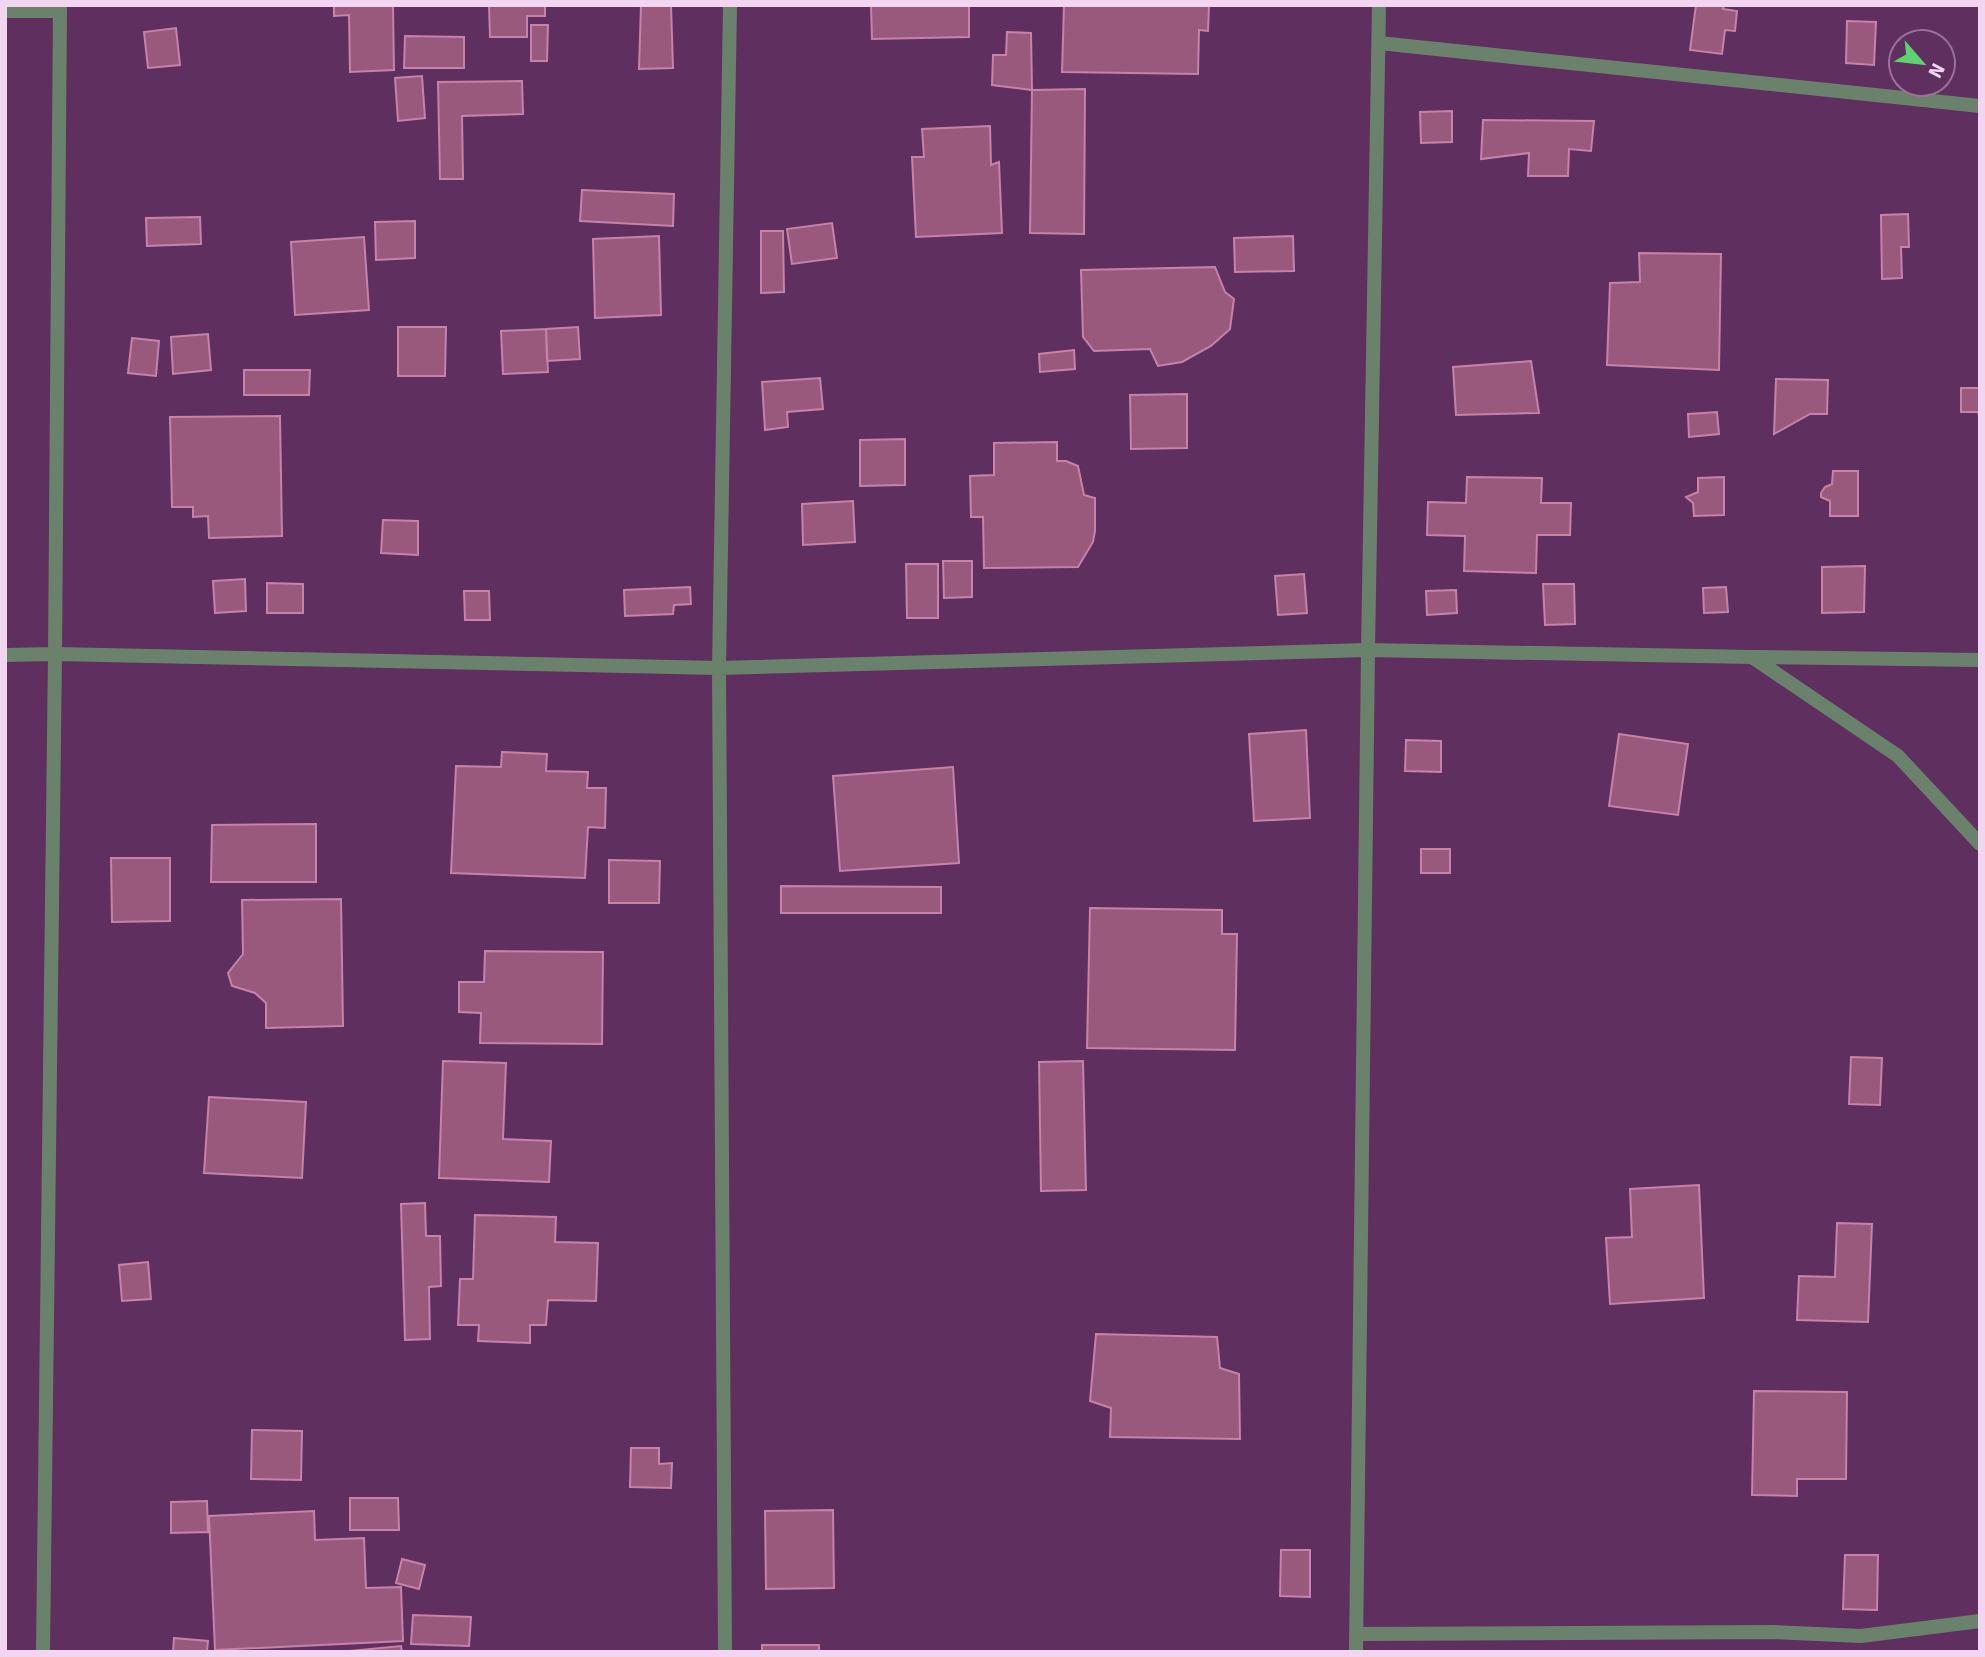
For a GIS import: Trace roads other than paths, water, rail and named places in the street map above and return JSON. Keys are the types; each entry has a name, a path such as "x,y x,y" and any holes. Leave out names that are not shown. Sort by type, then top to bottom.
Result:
{"street":[{"path":"724,1652 719,668 730,5"},
{"path":"1356,1652 1379,5"},
{"path":"5,11 60,8 43,1652"},
{"path":"1378,43 1980,106"},
{"path":"5,655 719,668 1368,650 1980,660"},
{"path":"1752,657 1898,757 1980,844"},
{"path":"1356,1634 1774,1632 1861,1636 1980,1621"}]}
